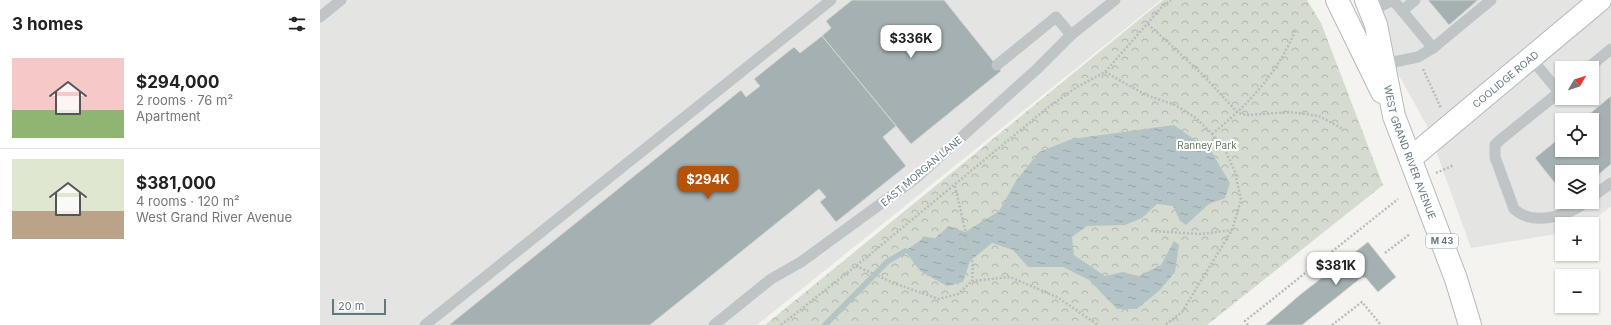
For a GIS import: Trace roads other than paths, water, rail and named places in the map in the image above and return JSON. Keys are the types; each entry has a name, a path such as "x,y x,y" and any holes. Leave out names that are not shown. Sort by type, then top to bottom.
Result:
{"main road":[{"name":"M 43","path":"1337,0 1394,116"},
{"name":"COOLIDGE ROAD","path":"1411,158 1448,125 1600,0"},
{"name":"WEST GRAND RIVER AVENUE","path":"1368,6 1376,25 1394,116 1456,279 1470,325"}],"lane":[{"path":"320,17 341,0"},
{"path":"425,325 831,0"},
{"name":"EAST MORGAN LANE","path":"714,325 771,279 801,262 916,178 1037,69 1071,35 1114,0"},
{"path":"1368,6 1394,0 1433,48"},
{"path":"1402,11 1415,0"},
{"path":"1384,64 1418,57 1433,48 1491,0"},
{"path":"997,65 1056,17 1071,35"},
{"path":"1597,61 1611,50"},
{"path":"1530,57 1555,85"},
{"path":"1555,95 1495,145 1495,157 1514,209 1519,214 1529,218 1549,217 1573,209"},
{"path":"1599,192 1611,183"}],"water":[{"path":"1174,125 1211,151 1230,183 1225,198 1209,204 1186,225 1180,221 1173,206 1157,204 1142,218 1125,225 1087,226 1072,237 1074,255 1105,276 1122,272 1139,276 1161,265 1174,241 1179,245 1175,272 1160,290 1137,309 1117,309 1089,280 1063,267 1028,267 1013,250 992,243 970,261 963,282 947,286 920,271 905,251 925,237 935,238 949,226 965,232 999,211 1016,181 1039,152 1072,139"}],"waterway":[{"path":"825,325 887,262 905,251"}],"park label":[{"name":"Ranney Park","path":"1207,145"}]}
